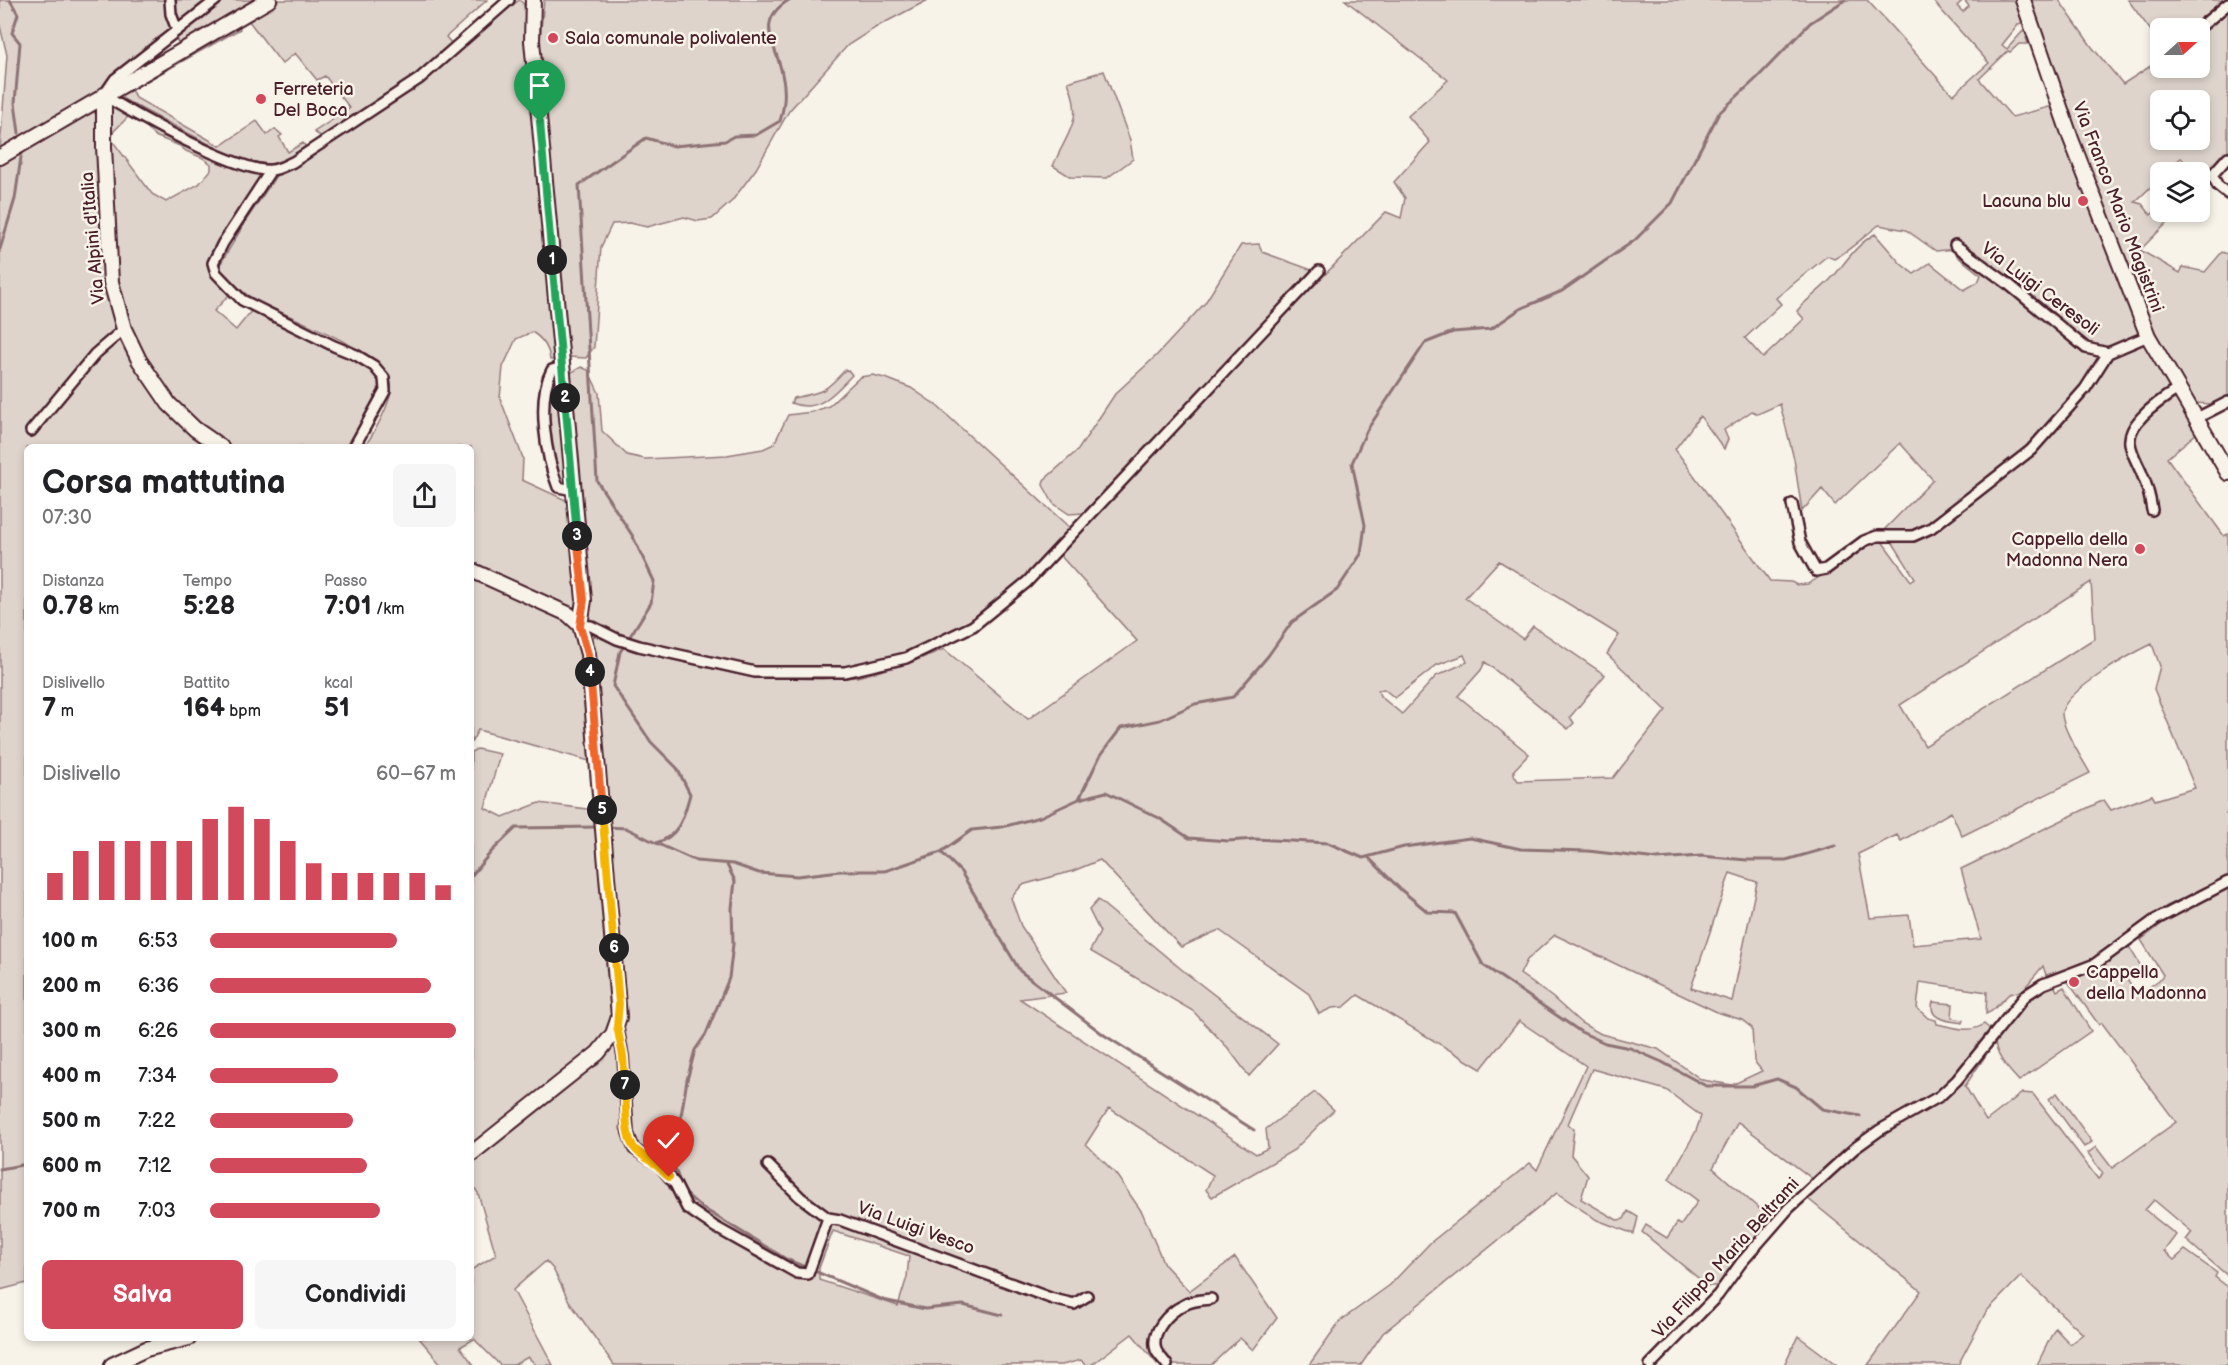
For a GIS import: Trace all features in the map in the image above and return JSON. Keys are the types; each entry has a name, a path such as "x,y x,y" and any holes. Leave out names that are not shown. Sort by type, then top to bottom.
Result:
{"street":[{"path":"170,0 177,52"},
{"path":"104,94 115,79 216,0"},
{"path":"0,157 104,94 269,0"},
{"path":"104,94 183,138 240,165 271,171 293,162 418,79 509,0"},
{"name":"Via Luigi Vesco","path":"534,0 532,40 584,600 580,626 588,654 619,1004 617,1026 623,1056 628,1133 634,1149 660,1166 675,1184 687,1208 715,1227 797,1273 808,1274 828,1218 840,1220 908,1244 1053,1299 1074,1304 1087,1296"},
{"name":"Via Franco Mario Magistrini","path":"2023,0 2071,139 2148,336 2228,473"},
{"path":"2210,19 2228,4"},
{"name":"Via Alpini d'Italia","path":"104,94 104,147 111,282 124,329 139,360 169,404 195,429 217,444"},
{"path":"2228,157 2212,175 2218,186 2228,194"},
{"path":"271,171 223,243 213,263 216,273 242,300 356,355 374,366 384,378 385,391 356,444"},
{"name":"Via Luigi Ceresoli","path":"1955,245 2014,288 2086,348 2108,353"},
{"path":"474,571 561,611 580,626 591,626 617,639 639,646 755,672 845,672 906,658 973,626 1027,582 1319,271"},
{"path":"31,430 95,354 124,329"},
{"path":"1792,504 1800,542 1816,571 1826,569 1864,541 1877,536 1890,534 1913,536 1931,528 2031,450 2085,389 2108,353 2148,336"},
{"path":"562,367 552,370 546,381 544,416 551,469 558,487 573,490"},
{"path":"2152,510 2150,495 2130,444 2130,435 2152,406 2178,389"},
{"path":"2195,419 2228,402"},
{"name":"Via Filippo Maria Beltrami","path":"1650,1365 1718,1295 1741,1263 1789,1208 1863,1142 1940,1096 1958,1080 2026,996 2043,984 2095,964 2155,920 2228,882"},
{"path":"474,1152 598,1053 617,1026"},
{"path":"768,1165 800,1197 828,1218"},
{"path":"1167,1365 1156,1352 1154,1340 1161,1325 1183,1305 1211,1299"},
{"path":"112,1365 146,1349 177,1341"}],"shaded area":[{"path":"0,0 209,0 128,64 99,91 0,150 7,55 0,26"},
{"path":"224,0 256,0 180,46 175,37"},
{"path":"279,0 487,0 446,37 453,45 414,76 322,137 314,132 350,108 325,76 317,80 295,53 282,64 248,20"},
{"path":"519,0 523,3 558,359 550,360 545,344 532,332 516,339 503,367 500,398 523,458 522,480 570,502 578,602 574,607 567,608 474,566 474,444 366,444 377,426 391,391 391,384 385,372 372,359 354,347 252,298 221,272 221,263 278,173 296,167 332,139 404,94"},
{"path":"544,0 928,0 878,26 848,45 789,111 756,169 732,201 712,219 698,221 684,217 647,227 630,223 612,224 601,247 594,347 586,358 567,357 539,49"},
{"path":"1345,0 1867,0 1953,95 1989,63 1932,0 1963,0 1957,6 1963,12 1969,6 1964,0 2019,0 2027,22 2018,25 2002,45 2007,49 2024,30 2029,28 2031,35 2026,38 2028,44 2019,44 2010,52 2008,51 1979,79 2012,117 2053,106 2143,336 2109,349 2087,346 2034,302 1952,242 1954,249 1936,251 1906,230 1879,225 1834,259 1827,256 1776,298 1781,304 1745,338 1763,358 1804,319 1797,311 1802,305 1830,280 1859,246 1875,234 1901,264 1914,274 1930,263 1964,290 1978,282 1981,275 1957,256 1959,253 2004,284 2085,349 2104,355 2074,396 2042,432 1936,522 1910,533 1882,532 1933,480 1900,443 1835,505 1822,489 1802,511 1794,459 1780,404 1758,414 1752,411 1724,430 1728,439 1724,449 1700,416 1675,449 1770,581 1791,582 1797,585 1808,584 1875,539 1881,540 1911,581 1915,578 1891,540 1913,540 1931,533 1961,512 2033,453 2081,400 2112,355 2146,342 2176,398 2198,432 2167,458 2224,536 2228,534 2228,811 2226,813 2228,816 2228,877 2167,906 2099,956 2071,968 2046,975 2043,966 2022,991 2009,994 1986,1014 1987,992 1920,982 1917,1008 1928,1018 1936,1020 1937,1024 1955,1028 1973,1029 1984,1024 1990,1029 1938,1094 1875,1129 1814,1180 1738,1122 1713,1168 1772,1220 1719,1286 1708,1286 1642,1232 1646,1225 1667,1238 1677,1223 1681,1225 1698,1201 1669,1179 1696,1131 1701,1116 1666,1090 1592,1069 1568,1124 1574,1129 1571,1155 1588,1176 1581,1199 1617,1220 1624,1219 1628,1211 1638,1217 1634,1234 1597,1220 1557,1193 1383,1333 1361,1365 1309,1365 1340,1321 1390,1285 1430,1243 1530,1163 1537,1170 1586,1066 1519,1021 1481,1069 1358,995 1344,1007 1332,1008 1319,1014 1309,994 1219,930 1181,947 1100,860 1073,871 1022,885 1011,898 1021,926 1066,993 1020,999 1256,1154 1268,1148 1266,1129 1315,1092 1334,1110 1294,1150 1212,1197 1206,1190 1213,1175 1109,1108 1086,1144 1115,1173 1142,1212 1164,1264 1189,1291 1235,1257 1277,1318 1253,1350 1240,1338 1211,1365 1158,1365 1132,1334 1091,1365 1085,1365 1081,1360 1062,1365 614,1365 569,1301 553,1269 546,1261 513,1290 553,1365 536,1365 528,1357 514,1365 500,1365 474,1339 474,1268 496,1255 478,1193 474,1187 474,1159 589,1069 598,1065 616,1042 623,1101 620,1129 629,1149 661,1172 668,1181 669,1188 688,1213 798,1278 805,1277 805,1273 705,1215 689,1202 673,1172 637,1146 634,1137 593,635 633,651 750,677 821,679 857,677 907,664 944,649 1028,719 1137,641 1059,554 1219,383 1386,212 1401,218 1405,198 1394,182 1430,142 1408,116 1448,80","holes":["1499,561 1619,635 1607,654 1666,710 1613,778 1518,781 1514,770 1529,754 1458,696 1481,670 1485,662 1568,729 1574,723 1570,717 1605,675 1533,626 1523,639 1465,598","2091,582 2095,638 1925,746 1900,705","2152,644 2160,666 2154,689 2195,788 2155,800 2152,795 2111,810 2104,800 1961,869 1981,939 1913,945 1909,915 1870,918 1858,854 1897,835 1901,841 1951,812 1962,836 2090,773 2063,721 2062,714 2065,705 2073,695 2100,674","1464,655 1467,662 1436,676 1402,714 1380,696 1378,690 1384,689 1395,698 1437,665","1730,873 1757,882 1732,1001 1691,988","1555,935 1717,1012 1742,1020 1752,1028 1754,1061 1762,1071 1732,1085 1702,1080 1658,1049 1601,1034 1581,1023 1552,997 1520,974 1527,960","833,1231 909,1256 907,1277 898,1306 819,1280 819,1268"]},
{"path":"2027,0 2059,0 2092,47 2123,84 2150,66 2150,78 2210,78 2210,18 2150,18 2150,30 2128,0 2228,0 2228,152 2210,170 2210,162 2185,162 2181,158 2176,162 2150,162 2150,188 2135,202 2142,204 2150,214 2150,222 2168,222 2140,250 2180,273 2183,267 2205,272 2222,252 2228,254 2228,397 2214,404 2193,403 2152,335"},
{"path":"239,24 240,29 131,90 136,98 220,146 257,121 267,135 275,129 282,135 279,137 288,152 303,143 306,147 288,159 270,164 245,163 123,99 121,90"},
{"path":"1104,71 1130,140 1133,159 1107,178 1071,177 1053,166 1069,134 1074,117 1075,107 1068,82"},
{"path":"115,105 131,114 114,131 111,139 152,194 166,202 199,184 211,170 211,164 180,146 155,136 138,118 228,165 266,174 210,268 230,294 214,311 236,330 252,310 371,369 379,380 379,390 352,444 219,444 169,399 129,329 115,274 109,136 110,107"},
{"path":"92,109 97,116 118,326 70,378 79,380 122,333 208,444 24,444 24,1284 0,1290 0,164 70,120"},
{"path":"1259,244 1262,252 1312,270 1129,467 1083,513 1069,514 1053,503 1043,485 1044,480 1078,450 1115,394 1156,356 1205,303 1241,245"},
{"path":"581,367 588,370 599,393 602,431 627,455 645,459 727,455 763,449 774,444 788,415 812,412 829,406 860,377 873,375 888,379 911,388 936,405 1070,528 1037,566 970,624 909,653 845,669 753,668 638,642 613,633 589,620 566,380 572,372"},
{"path":"845,370 852,375 825,400 810,406 791,403 793,398 822,390"},
{"path":"555,380 560,380 569,485 559,480 548,430 549,404"},
{"path":"474,576 572,622 581,652 593,762 478,730 474,737"},
{"path":"477,749 500,754 485,808 503,817 539,803 595,810 615,995 611,1027 599,1046 474,1147 474,750"},
{"path":"2228,887 2228,1276 2186,1240 2192,1232 2154,1200 2145,1210 2176,1235 2164,1251 2174,1260 2185,1250 2217,1273 2215,1277 2228,1287 2228,1365 2037,1365 2055,1328 2070,1344 2083,1334 2021,1276 1986,1312 1958,1365 1868,1365 1921,1291 1807,1198 1886,1130 1913,1118 1941,1100 1984,1053 1986,1055 1965,1086 1986,1121 2022,1093 2033,1094 2098,1179 2103,1174 2088,1153 2096,1147 2112,1168 2176,1122 2102,1023 2099,1025 2068,982 2128,945 2142,968 2127,979 2138,995 2163,975 2141,940 2177,912"},
{"path":"1098,900 1186,973 1278,1044 1249,1076 1228,1048 1193,1011 1090,951 1100,932 1089,910"},
{"path":"2049,985 2054,985 2057,991 2064,987 2091,1031 2019,1081 1997,1052 1995,1040 2029,997"},
{"path":"1933,1002 1953,1004 1952,1018 1963,1020 1962,1023 1936,1016 1933,1013"},
{"path":"2057,1093 2092,1142 2084,1147 2049,1099"},
{"path":"1798,1336 1837,1365 1784,1365"},
{"path":"422,1341 470,1341 460,1347 474,1365 442,1365"}],"waterway":[{"path":"10,0 18,14 12,33 20,43 15,103 19,133"},
{"path":"606,827 626,828 656,843 664,840 680,824 690,794 677,768 651,742 613,686 620,652 651,603 654,581 632,535 597,481 579,185 646,138 674,146 725,141 734,136 756,135 780,121 784,103 784,86 770,34 770,25 778,8 789,0"},
{"path":"656,843 696,861 733,864 759,873 797,876 840,871 885,871 941,852 972,830 1002,827 1040,817 1079,799 1100,756 1121,728 1160,720 1195,704 1233,697 1268,656 1292,622 1337,590 1361,554 1365,525 1352,463 1367,430 1425,343 1453,332 1491,329 1520,309 1562,291 1635,240 1672,203 1719,113 1757,78 1810,23 1845,0"},
{"path":"0,249 15,199 21,157"},
{"path":"1079,799 1106,792 1159,818 1189,838 1328,843 1363,858 1404,847 1470,838 1521,849 1588,851 1657,859 1701,856 1747,860 1786,860 1835,846"},
{"path":"474,872 516,828 599,827"},
{"path":"941,852 961,872 1020,971 1104,1035 1254,1130"},
{"path":"1369,858 1400,889 1428,912 1455,913 1483,965 1581,1032 1605,1043 1630,1048 1706,1086 1752,1086 1777,1079 1796,1087 1822,1109 1860,1116"},
{"path":"727,865 735,881 732,908 733,944 729,978 706,1034 695,1050 687,1080 673,1164 684,1192 701,1207 786,1259 883,1300 925,1309 963,1305 1002,1315"},
{"path":"0,1169 24,1165"}],"place":[{"name":"Sala comunale polivalente","path":"553,38"},
{"name":"Ferreteria Del Boca","path":"261,99"},
{"name":"Lacuna blu","path":"2083,201"},
{"name":"Cappella della Madonna Nera","path":"2140,549"},
{"name":"Cappella della Madonna","path":"2074,982"}],"route":[{"path":"540,122 584,600 580,626 588,654 619,1004 617,1026 623,1056 628,1133 634,1149 660,1166 669,1177"}]}
